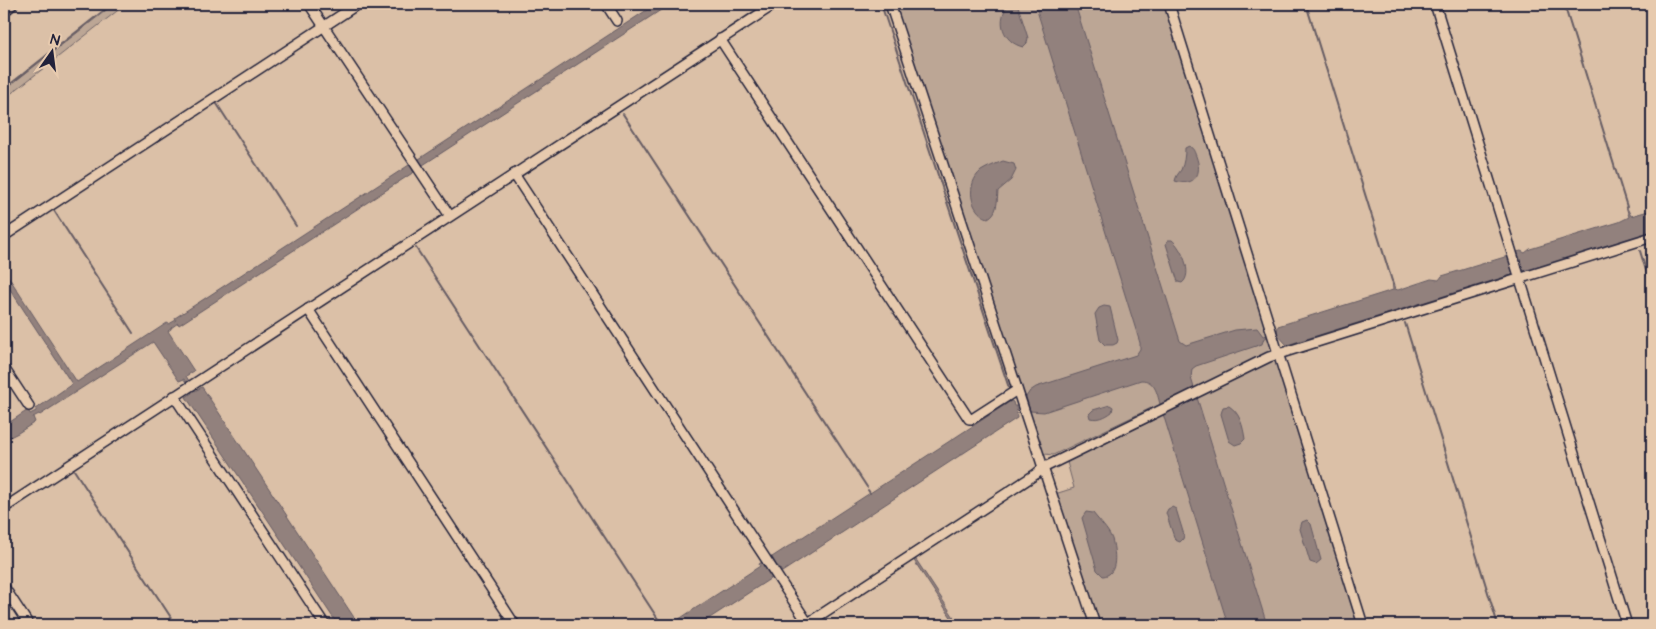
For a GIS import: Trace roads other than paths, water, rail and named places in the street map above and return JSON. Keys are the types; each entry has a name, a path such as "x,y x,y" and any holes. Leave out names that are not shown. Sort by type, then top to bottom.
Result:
{"street":[{"path":"4,12 13,4"},
{"path":"309,4 450,216"},
{"path":"4,236 358,4"},
{"path":"606,4 617,21"},
{"path":"4,508 774,4"},
{"path":"890,4 1095,625"},
{"path":"1168,4 1363,625"},
{"path":"1435,4 1627,625"},
{"path":"720,39 969,419 972,419 1017,390"},
{"path":"514,174 808,625 1043,468 1278,354 1652,237"},
{"path":"308,309 516,625"},
{"path":"4,368 29,406"},
{"path":"174,396 324,625"},
{"path":"4,587 29,625"}],"waterway":[{"path":"4,89 112,4"},
{"path":"881,4 1010,391"},
{"path":"1306,4 1392,281"},
{"path":"1564,4 1627,207"},
{"path":"217,104 296,226"},
{"path":"623,114 867,487"},
{"path":"53,209 133,333"},
{"path":"416,248 660,622"},
{"path":"1640,251 1652,290"},
{"path":"1405,323 1498,625"},
{"path":"74,470 176,625"}]}
